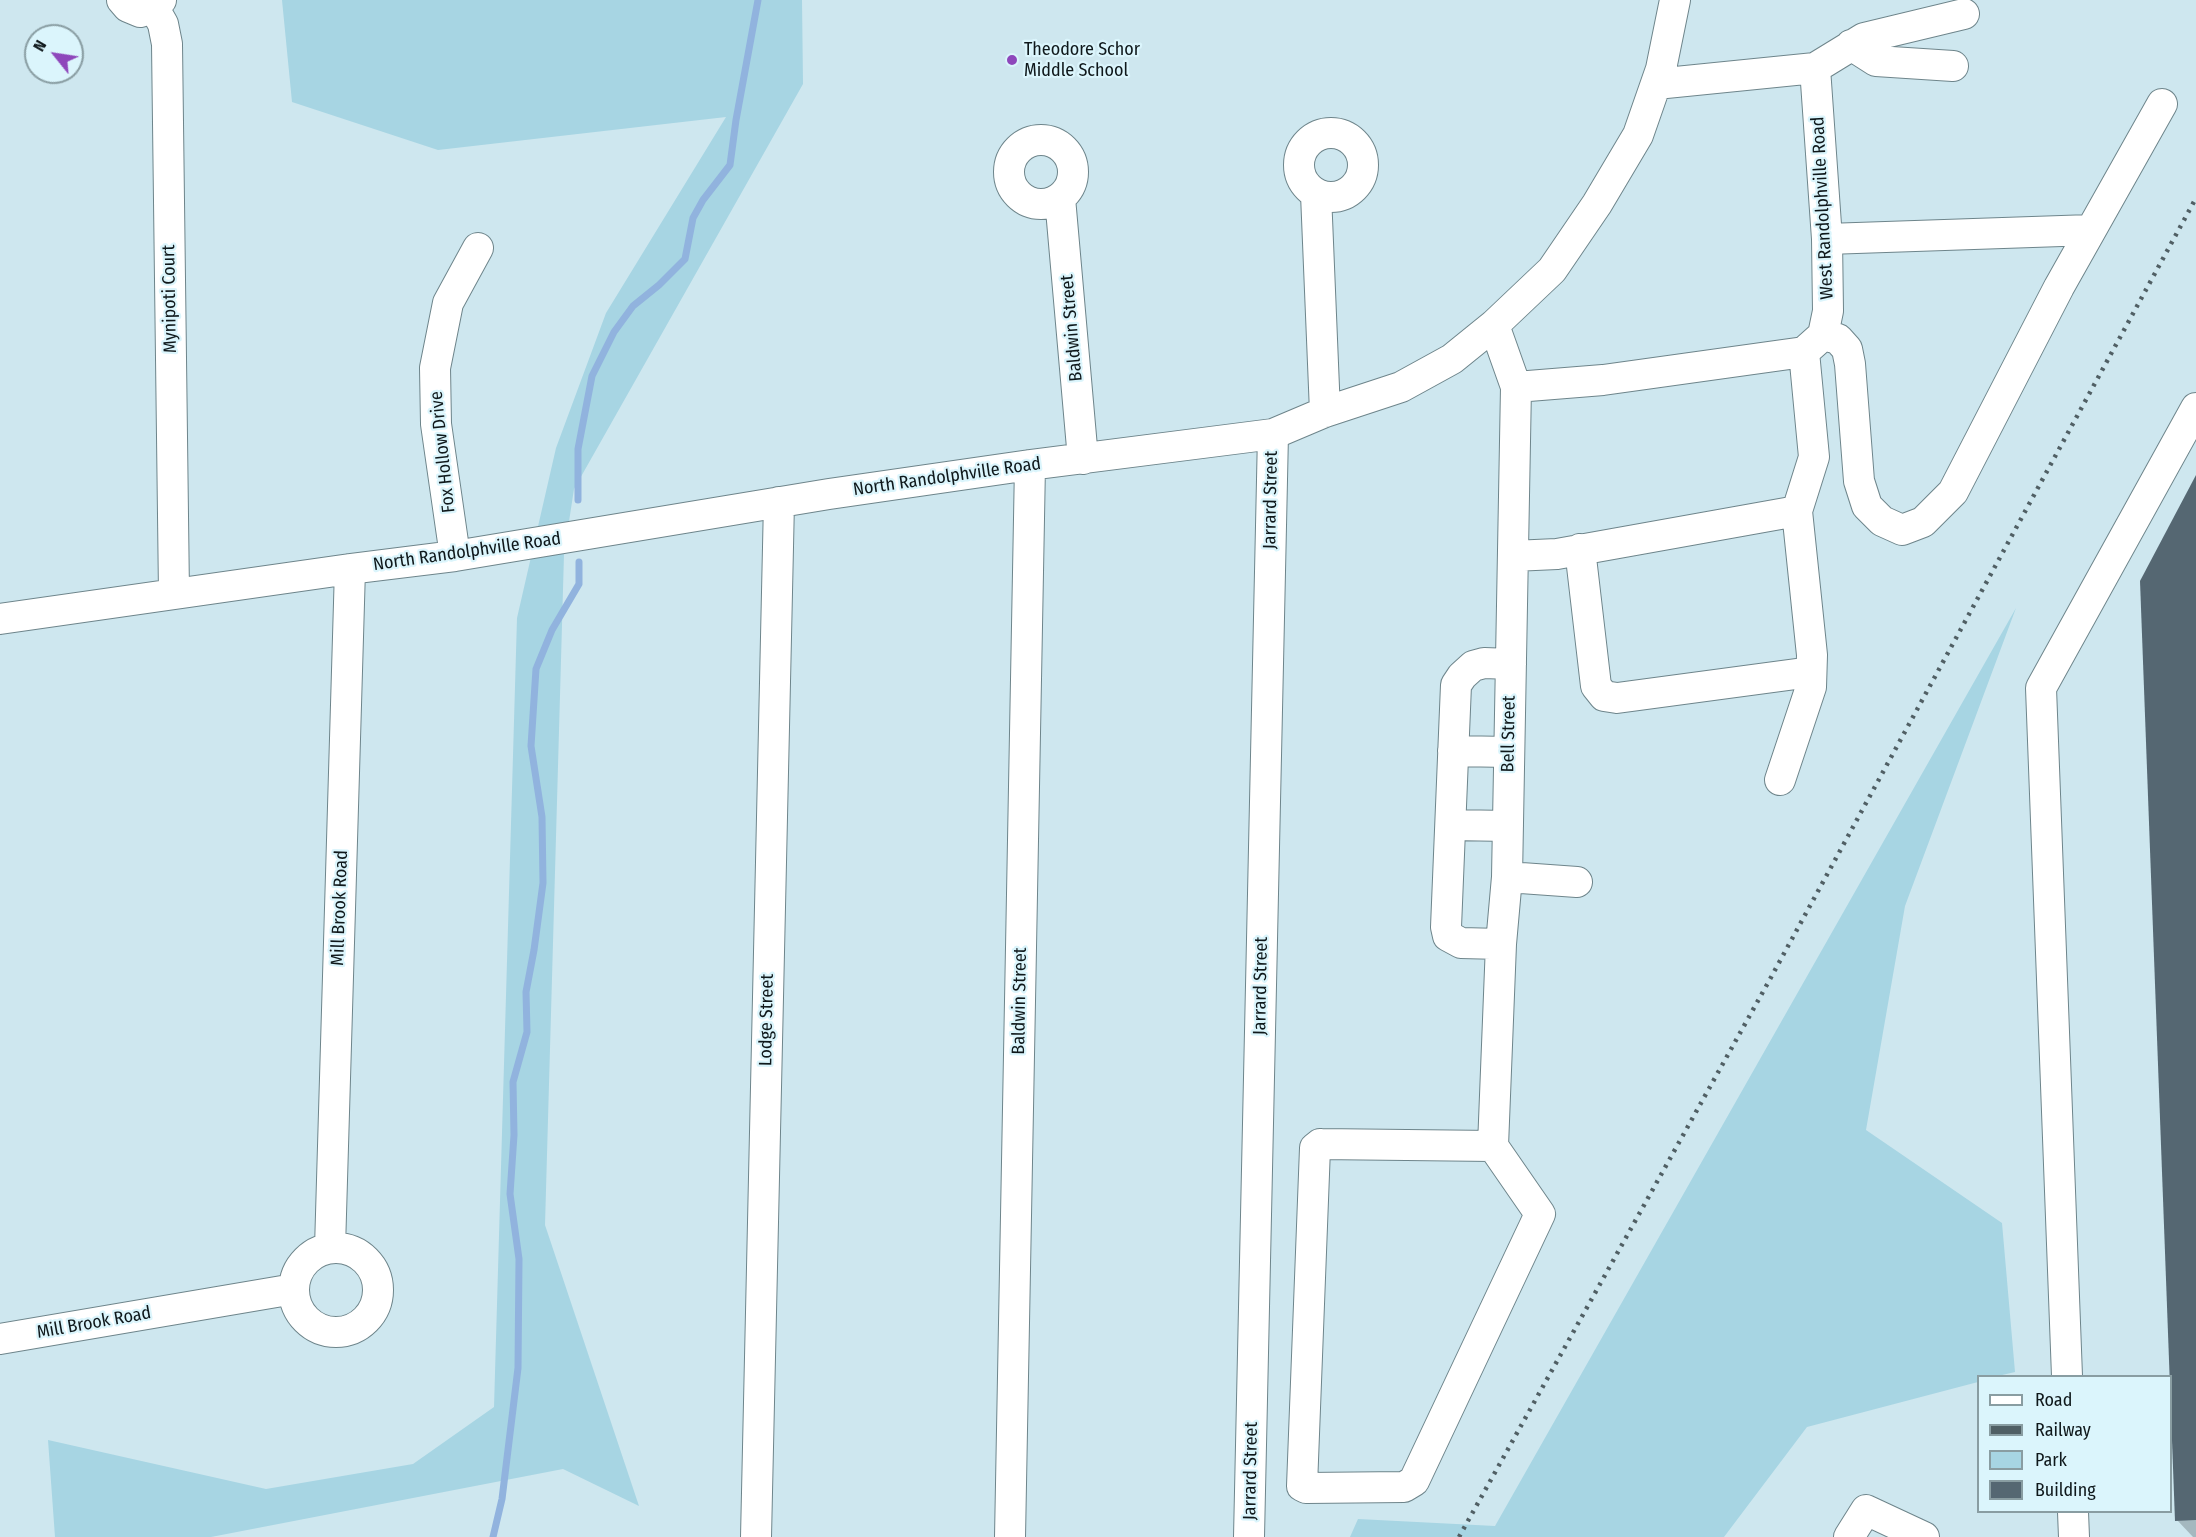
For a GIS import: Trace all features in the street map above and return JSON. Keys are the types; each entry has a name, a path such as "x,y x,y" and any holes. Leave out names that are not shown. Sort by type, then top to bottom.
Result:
{"street":[{"name":"Mynipoti Court","path":"122,0 134,10 148,11 158,4 167,44 174,593"},
{"name":"North Randolphville Road","path":"0,619 350,568 455,556 779,502 1030,465 1272,434 1325,412 1401,387 1452,359 1494,325 1552,270 1597,204 1638,135 1661,69 1675,0"},
{"path":"1656,84 1815,68 1864,38 1964,14"},
{"path":"1851,45 1876,61 1953,66"},
{"name":"West Randolphville Road","path":"1797,511 1814,457 1814,344 1828,311 1827,239 1815,68"},
{"path":"1516,387 1603,380 1838,339 1846,349 1850,364 1859,481 1867,506 1882,521 1902,530 1923,522 1953,492 2053,298 2162,104"},
{"path":"1316,194 1325,412"},
{"name":"Baldwin Street","path":"1060,198 1083,459"},
{"path":"1827,239 2091,230"},
{"name":"Fox Hollow Drive","path":"455,556 436,424 435,368 448,303 478,248"},
{"name":"Bell Street","path":"1493,1146 1501,944 1507,877 1516,387 1494,325"},
{"path":"2067,1375 2041,688 2196,408"},
{"name":"Jarrard Street","path":"1249,1537 1272,434"},
{"name":"Baldwin Street","path":"1010,1537 1030,465"},
{"name":"Lodge Street","path":"756,1537 779,502"},
{"path":"1513,556 1557,554 1797,511 1812,655 1811,687 1780,780"},
{"path":"1580,549 1596,686 1604,696 1617,698 1811,672"},
{"name":"Mill Brook Road","path":"330,1248 350,568"},
{"path":"1501,944 1461,943 1448,936 1446,927 1456,686 1462,676 1473,666 1484,663 1511,663"},
{"path":"1453,751 1509,752"},
{"path":"1451,825 1508,826"},
{"path":"1507,877 1577,882"},
{"path":"1320,1144 1493,1146 1540,1214 1414,1481 1404,1487 1306,1488 1302,1486 1316,1148 1320,1144"},
{"path":"330,1248 343,1248 355,1252 374,1270 378,1296 374,1309 355,1327 342,1331 328,1331 314,1326 303,1316 296,1303 294,1289 297,1274 304,1262 315,1252 330,1248"},
{"name":"Mill Brook Road","path":"0,1339 294,1289"},
{"path":"1849,1537 1866,1510 1924,1537"},
{"path":"2073,1513 2074,1537"}],"green space":[{"path":"282,0 802,0 803,84 574,489 564,554 545,1225 639,1506 563,1469 211,1537 55,1537 48,1440 266,1489 413,1464 494,1407 517,618 556,448 606,313 726,117 438,150 292,102"},
{"path":"2016,608 1905,906 1866,1130 2002,1223 2015,1372 2002,1375 1977,1375 1977,1382 1807,1427 1724,1537 1350,1537 1358,1519 1495,1526"}],"building":[{"path":"2196,475 2196,1520 2175,1521 2172,1375 2170,1375 2140,581"}],"waterway":[{"path":"578,500 578,449 592,376 614,332 633,306 659,285 685,259 693,218 703,200 730,165 758,0"},
{"path":"493,1537 502,1499 518,1368 519,1259 510,1194 514,1135 513,1082 527,1032 526,992 543,883 542,817 531,746 536,669 552,630 579,584 579,562"}],"railway":[{"path":"1459,1537 1769,981 2196,198"}],"place":[{"name":"Theodore Schor Middle School","path":"1012,60"}]}
